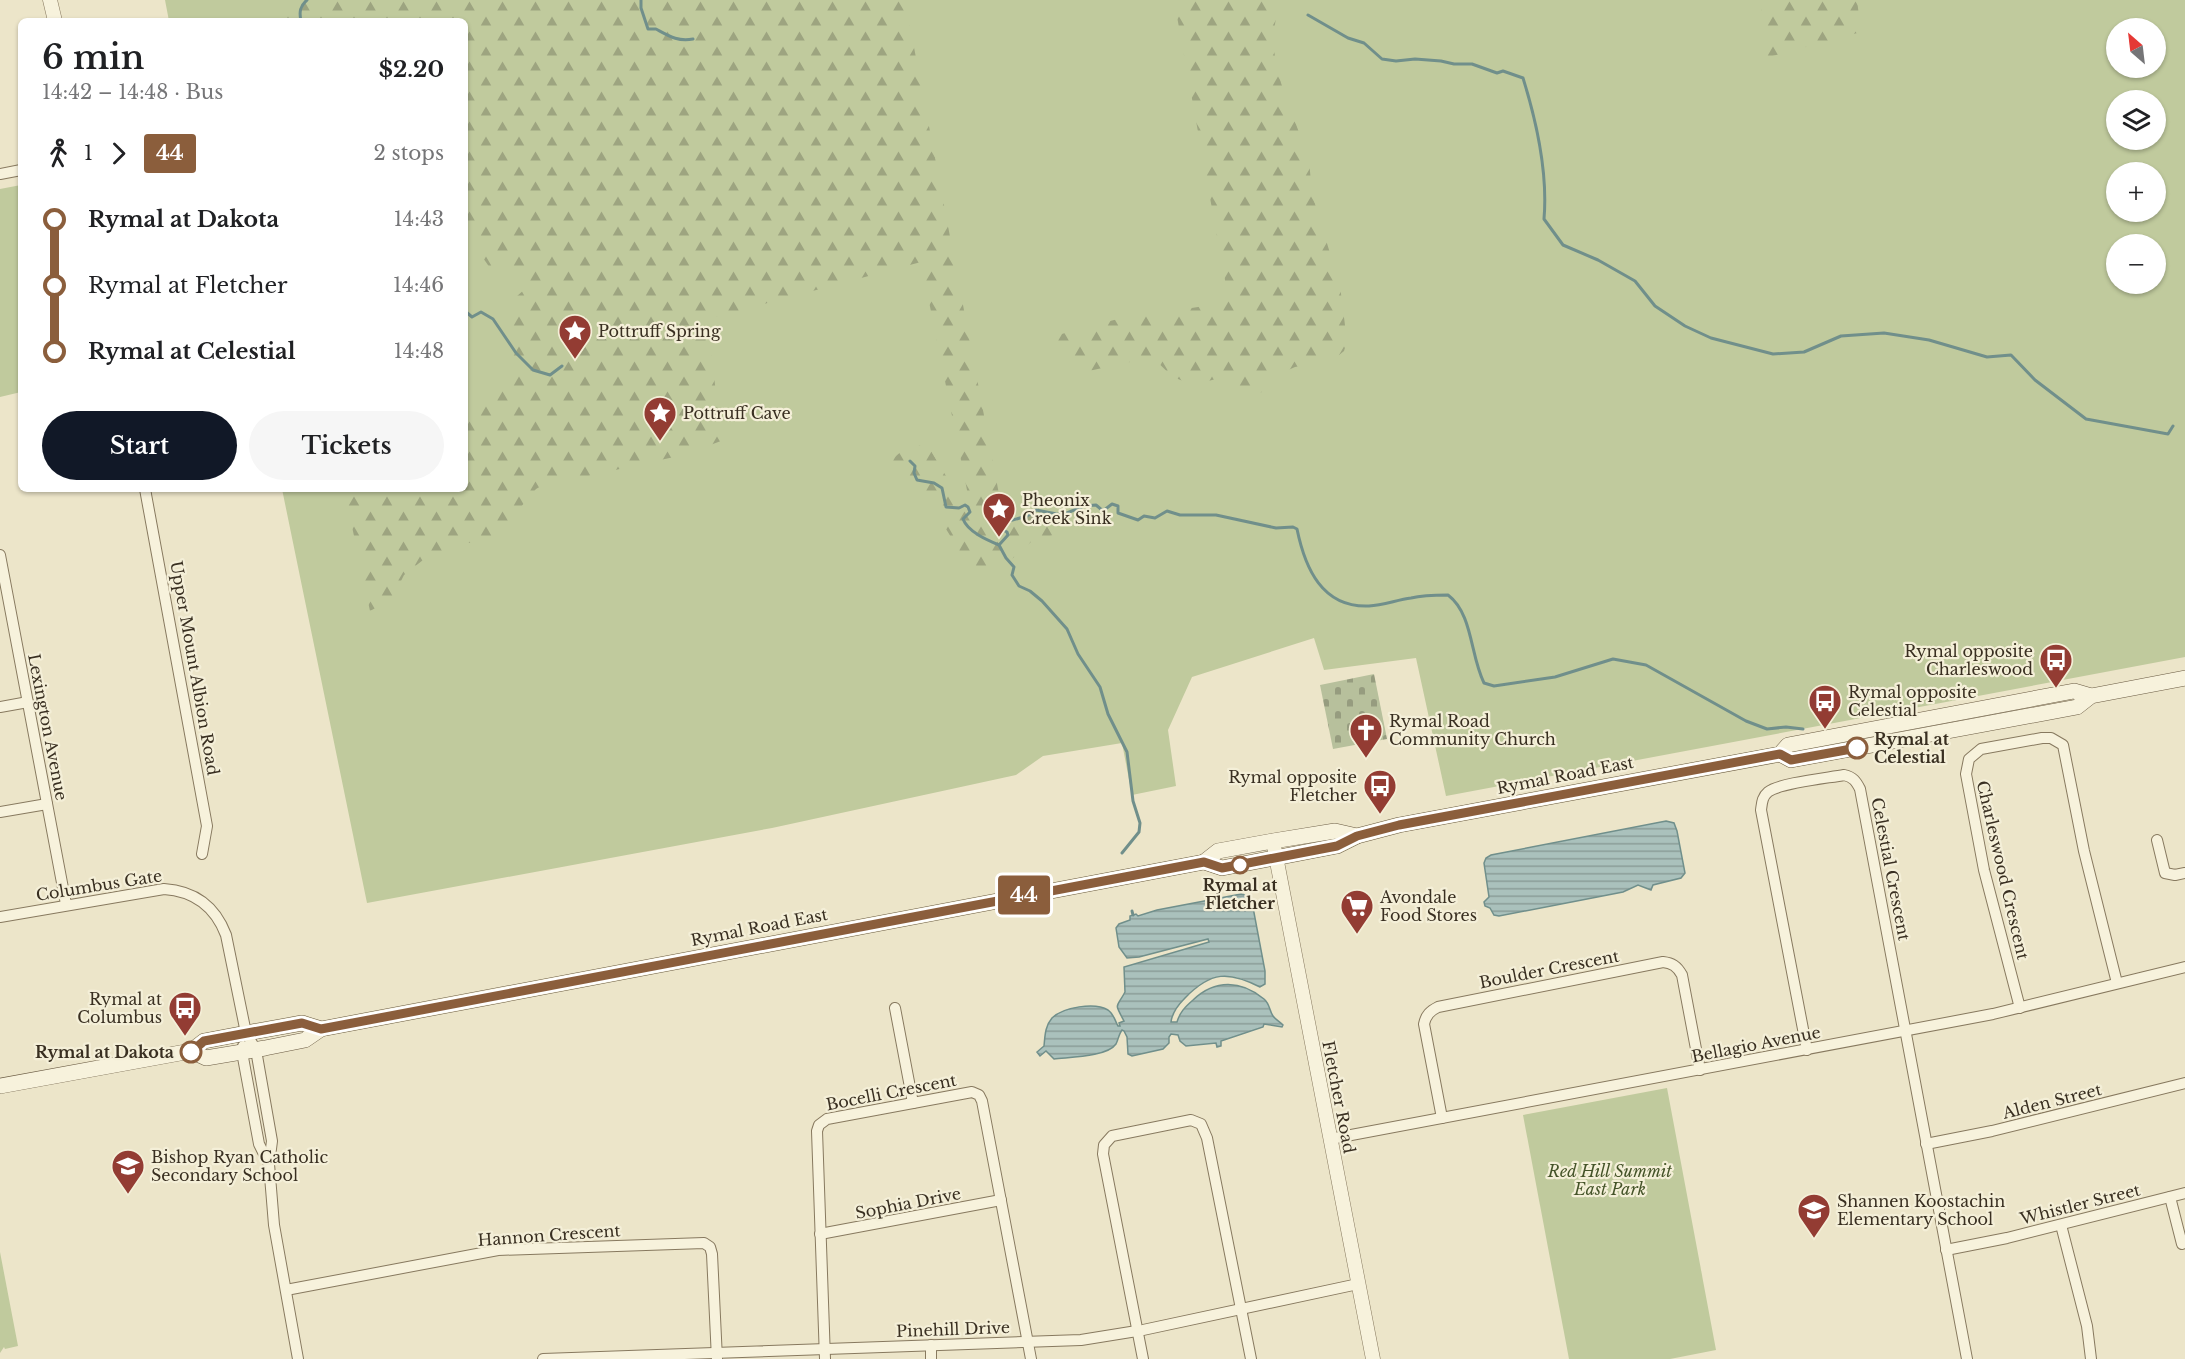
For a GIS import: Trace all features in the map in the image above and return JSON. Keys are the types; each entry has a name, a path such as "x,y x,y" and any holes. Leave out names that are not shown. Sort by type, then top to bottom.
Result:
{"main road":[{"name":"Rymal Road East","path":"1204,862 1222,868 1276,858 1337,846 1357,836 1399,825 1780,754 1788,745 2074,691 2091,696 2185,678"},
{"name":"Rymal Road East","path":"191,1052 206,1058 249,1051 305,1040 321,1029 1204,862 1218,851 1335,831 1357,836"},
{"name":"Rymal Road East","path":"0,1086 191,1052 204,1041 302,1023 321,1029"}],"street":[{"path":"51,0 54,18"},
{"path":"0,174 18,171"},
{"name":"Upper Mount Albion Road","path":"146,492 207,826 202,854"},
{"name":"Lexington Avenue","path":"0,555 66,904"},
{"path":"0,707 28,702"},
{"name":"Charleswood Crescent","path":"2020,1008 1984,870 1966,774 1969,759 1981,749 2042,738 2051,738 2063,745 2084,850 2117,983"},
{"name":"Celestial Crescent","path":"1807,1050 1761,810 1762,801 1766,794 1777,788 1844,775 1857,781 1862,800 1906,1031"},
{"path":"0,812 47,804"},
{"path":"2157,840 2165,873 2175,875 2185,873"},
{"name":"Fletcher Road","path":"1273,841 1373,1359"},
{"name":"Columbus Gate","path":"0,916 164,889 186,892 206,903 221,922 226,935 246,1033"},
{"name":"Boulder Crescent","path":"1442,1118 1424,1024 1426,1016 1431,1011 1438,1007 1663,962 1671,963 1679,969 1682,975 1700,1070"},
{"name":"Bellagio Avenue","path":"1330,1139 1906,1031 2020,1008 2185,967"},
{"path":"895,1008 913,1103"},
{"path":"1906,1031 1966,1359"},
{"path":"246,1033 259,1144 269,1164 274,1225 298,1359"},
{"name":"Alden Street","path":"1926,1144 1992,1131 2185,1083"},
{"name":"Bocelli Crescent","path":"825,1354 820,1234 819,1125 827,1119 969,1092 980,1096 1031,1359"},
{"path":"1143,1359 1103,1154 1105,1142 1118,1135 1191,1120 1196,1121 1205,1129 1251,1359"},
{"name":"Whistler Street","path":"1947,1250 2061,1225 2185,1193"},
{"path":"2170,1197 2182,1244"},
{"name":"Sophia Drive","path":"820,1234 1001,1200"},
{"path":"2061,1225 2086,1326 2091,1359"},
{"name":"Hannon Crescent","path":"286,1290 498,1250 704,1243 710,1247 712,1254 717,1356"},
{"name":"Pinehill Drive","path":"543,1359 825,1354 931,1345 1081,1340 1137,1331 1358,1284"},
{"path":"931,1345 932,1359"}],"green space":[{"path":"165,0 2185,0 2185,657 1446,796 1416,658 1324,670 1314,638 1192,677 1168,730 1176,786 1132,795 1122,743 1043,756 1016,775 772,828 367,903 283,492 468,492 468,18 168,18"},
{"path":"276,0 905,0 1002,510 1010,512 1043,497 1067,498 1082,519 1075,529 1032,541 1012,559 986,571 965,560 935,511 909,490 889,462 903,450 922,445 931,451 955,491 968,495 921,262 708,319 721,441 683,455 579,478 555,478 536,489 494,539 455,545 423,560 404,575 392,599 370,611 345,492 468,492 468,413 506,382 514,363 505,330 514,315 508,304 525,289 529,266 490,268 481,255 484,240 468,226 468,18 286,18"},
{"path":"1174,0 1279,0 1272,42 1281,83 1309,160 1312,194 1340,286 1347,341 1344,351 1333,360 1295,367 1277,375 1270,387 1255,396 1222,377 1192,383 1176,378 1153,357 1084,372 1054,336 1114,320 1211,305 1227,291"},
{"path":"1761,0 1857,0 1861,32 1765,58"},
{"path":"18,186 18,393 0,397 0,189"},
{"path":"1374,674 1387,739 1333,749 1320,685"},
{"name":"Red Hill Summit East Park","path":"1667,1088 1716,1350 1670,1359 1569,1359 1523,1115"},
{"path":"0,1252 18,1346 5,1349 4,1347 0,1353"}],"water":[{"path":"1666,821 1674,823 1677,831 1685,873 1681,878 1653,885 1651,890 1638,885 1623,892 1499,916 1494,915 1490,908 1485,906 1484,902 1489,897 1484,863 1491,855"},
{"path":"1241,894 1249,896 1252,902 1265,971 1265,984 1260,987 1230,976 1212,978 1194,989 1182,1001 1174,1012 1171,1022 1177,1022 1185,1007 1201,993 1219,985 1228,984 1246,988 1264,999 1273,1016 1283,1025 1282,1027 1264,1024 1263,1027 1221,1041 1221,1046 1217,1047 1216,1043 1186,1046 1180,1041 1178,1035 1171,1034 1169,1043 1163,1049 1132,1056 1128,1054 1127,1037 1122,1030 1116,1044 1105,1052 1054,1059 1046,1051 1040,1056 1037,1052 1044,1046 1048,1024 1052,1018 1064,1011 1095,1006 1108,1010 1120,1026 1119,1023 1124,1021 1117,1006 1125,992 1124,967 1209,942 1208,939 1127,958 1119,947 1116,928 1119,924 1130,920 1130,916 1136,914 1138,916 1157,910"}],"waterway":[{"path":"300,18 301,9 307,0"},
{"path":"641,0 641,8 648,29 656,29 678,39 693,39"},
{"path":"1308,15 1348,38 1364,43 1382,59 1396,61 1415,59 1472,64 1497,73 1503,71 1523,78 1533,112 1543,166 1544,219 1563,245 1598,260 1635,281 1655,306 1685,326 1711,338 1773,354 1804,352 1841,336 1884,333 1929,340 1987,357 2011,355 2035,380 2086,419 2168,434 2173,426"},
{"path":"468,314 472,317 481,312 493,319 516,353 533,370 550,375 562,366"},
{"path":"910,461 915,466 914,473 917,480 934,483 942,488 946,507 959,508 965,505 968,507 970,512 963,519 965,524 978,535 999,545 1014,567 1012,575 1019,586 1030,591 1042,601 1067,629 1078,654 1100,687 1108,714 1127,752 1133,801 1140,823 1139,832 1122,853"},
{"path":"999,545 1008,535 999,528 1002,523 1027,516 1036,510 1062,515 1084,506 1096,505 1103,511 1112,504 1118,506 1118,513 1138,520 1144,516 1155,518 1167,511 1180,515 1216,515 1276,528 1293,527 1297,529 1305,558 1318,583 1339,600 1353,605 1369,606 1420,596 1448,595 1456,603 1467,624 1484,683 1494,686 1555,677 1613,659 1646,665 1746,721 1767,729 1786,727 1803,729"},
{"path":"1132,911 1133,915"}],"bus line":[{"name":"44","path":"191,1052 204,1041 225,1037 302,1023 321,1029 1204,862 1222,868 1337,846 1357,836 1399,825 1780,754 1791,760 1857,748"}],"place":[{"name":"Pottruff Spring","path":"575,360"},
{"name":"Pottruff Cave","path":"660,442"},
{"name":"Pheonix Creek Sink","path":"999,538"},
{"name":"Rymal opposite Charleswood","path":"2056,689"},
{"name":"Rymal opposite Celestial","path":"1825,730"},
{"name":"Rymal at Celestial","path":"1857,748"},
{"name":"Rymal Road Community Church","path":"1366,759"},
{"name":"Rymal opposite Fletcher","path":"1380,815"},
{"name":"Rymal at Fletcher","path":"1240,865"},
{"name":"Avondale Food Stores","path":"1357,935"},
{"name":"Rymal at Columbus","path":"185,1037"},
{"name":"Rymal at Dakota","path":"191,1052"},
{"name":"Bishop Ryan Catholic Secondary School","path":"128,1195"},
{"name":"Shannen Koostachin Elementary School","path":"1814,1239"}]}
